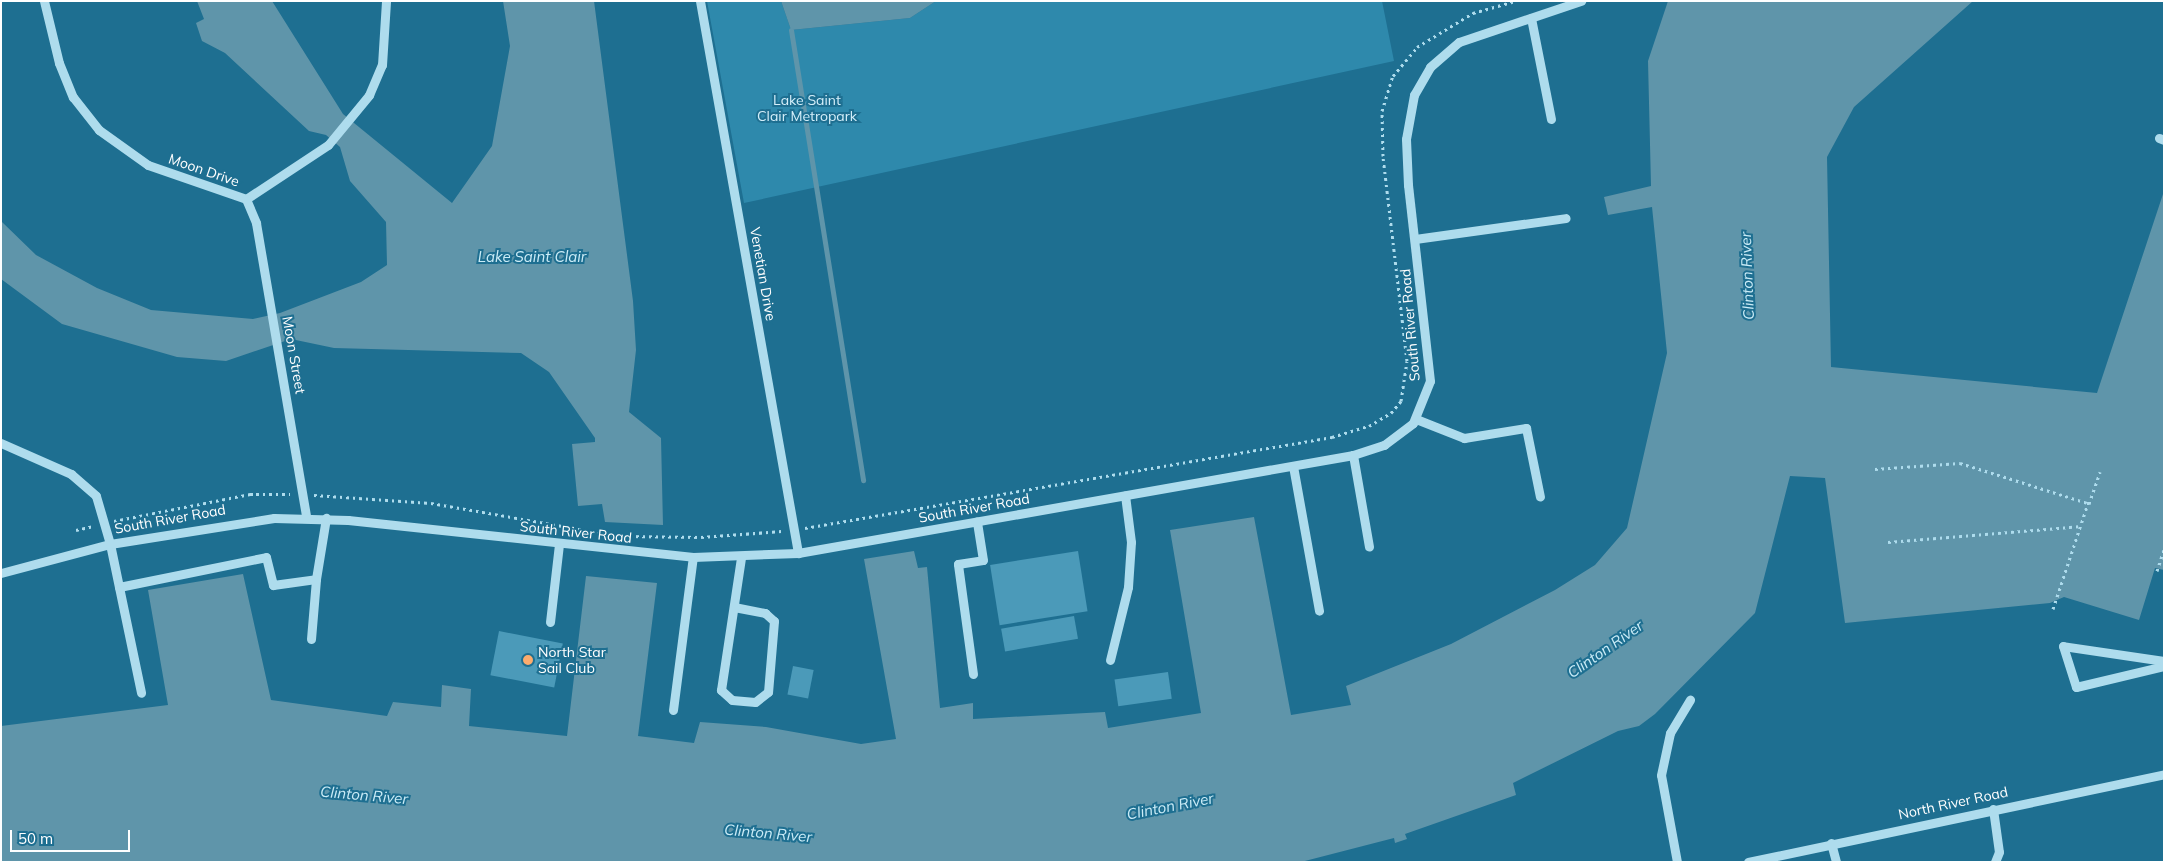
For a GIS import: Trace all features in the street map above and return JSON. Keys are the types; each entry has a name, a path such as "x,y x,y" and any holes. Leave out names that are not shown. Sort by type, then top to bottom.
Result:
{"street":[{"name":"Moon Drive","path":"44,1 59,63 73,97 99,130 127,154 246,199 328,145 354,116 382,64 386,1"},
{"name":"Venetian Drive","path":"700,1 798,553"},
{"name":"South River Road","path":"1,572 110,544 250,520 306,517 693,557 741,558 798,553 1353,455 1384,445 1416,419 1428,395 1430,362 1415,239 1406,139 1410,107 1420,83 1442,54 1459,42 1581,1"},
{"path":"1531,18 1551,119"},
{"name":"Moon Street","path":"246,199 256,223 280,352 306,517"},
{"path":"1415,239 1566,218"},
{"path":"1416,419 1464,438 1526,428 1540,497"},
{"path":"1,443 71,474 96,496 110,544 140,693"},
{"path":"1353,455 1369,548"},
{"path":"1293,466 1319,611"},
{"path":"1110,660 1128,587 1131,542 1125,495"},
{"path":"311,639 316,579 326,518"},
{"path":"973,674 958,564 983,560 977,521"},
{"path":"550,622 559,544"},
{"path":"119,587 266,557 273,585 316,579"},
{"path":"673,710 693,557"},
{"path":"734,606 765,613 774,621 768,692 755,702 732,700 721,690 741,558"},
{"path":"2164,661 2063,646 2076,687 2164,666"},
{"path":"1677,862 1662,775 1670,733 1690,700"},
{"name":"North River Road","path":"1748,862 2164,774"},
{"path":"1993,809 1999,852 1995,862"},
{"path":"1832,843 1836,862"}],"path":[{"path":"76,530 250,494 303,494 431,504 620,536 701,537 794,529 1332,437 1369,426 1391,413 1401,401 1407,361 1382,156 1382,111 1393,76 1417,47 1473,13 1515,1"},
{"path":"1875,469 1960,463 2088,502 2053,609"},
{"path":"2086,509 2100,472"},
{"path":"1888,542 2081,526"},
{"path":"2157,571 2164,550"}],"green space":[{"name":"Lake Saint Clair Metropark","path":"707,1 781,1 791,30 910,18 936,1 1382,1 1394,61 744,203"}],"water":[{"name":"Lake Saint Clair","path":"197,1 272,1 343,114 452,203 492,146 510,46 503,1 594,1 633,301 636,350 629,412 661,438 663,525 605,522 602,504 578,506 572,444 595,442 595,438 549,372 521,353 334,348 291,339 226,361 177,357 62,324 1,279 1,221 36,255 97,288 151,310 253,319 280,313 361,282 387,265 386,222 350,181 340,147 326,135 309,131 225,53 202,41 196,23 204,19"},
{"path":"781,1 936,1 910,18 791,30"},
{"name":"Clinton River","path":"1668,1 1973,1 1854,107 1827,157 1831,367 2097,393 2164,191 2164,570 2155,568 2139,620 2064,597 2050,603 1845,623 1825,478 1790,476 1755,613 1655,714 1639,726 1618,731 1513,783 1516,795 1405,834 1407,839 1395,843 1394,838 1301,862 1,862 1,726 168,705 148,590 243,574 271,700 387,716 393,702 441,707 442,685 471,689 469,726 567,736 586,576 657,583 638,736 694,743 700,722 766,727 861,744 896,739 864,559 914,551 918,568 927,567 940,708 973,703 973,719 1105,712 1108,728 1201,713 1170,530 1254,517 1291,715 1351,705 1346,686 1451,644 1555,590 1595,565 1627,528 1667,353 1652,207 1608,215 1604,197 1651,186 1648,61"}],"building":[{"path":"1078,551 1088,611 1000,625 990,565"},
{"path":"1074,616 1078,639 1005,652 1001,629"},
{"name":"North Star Sail Club","path":"499,631 563,643 554,688 490,675"},
{"path":"793,666 814,670 808,698 787,694"},
{"path":"1168,672 1172,699 1118,706 1115,680"}],"waterway":[{"path":"791,30 863,480"}],"place":[{"name":"North Star Sail Club","path":"528,660"}]}
